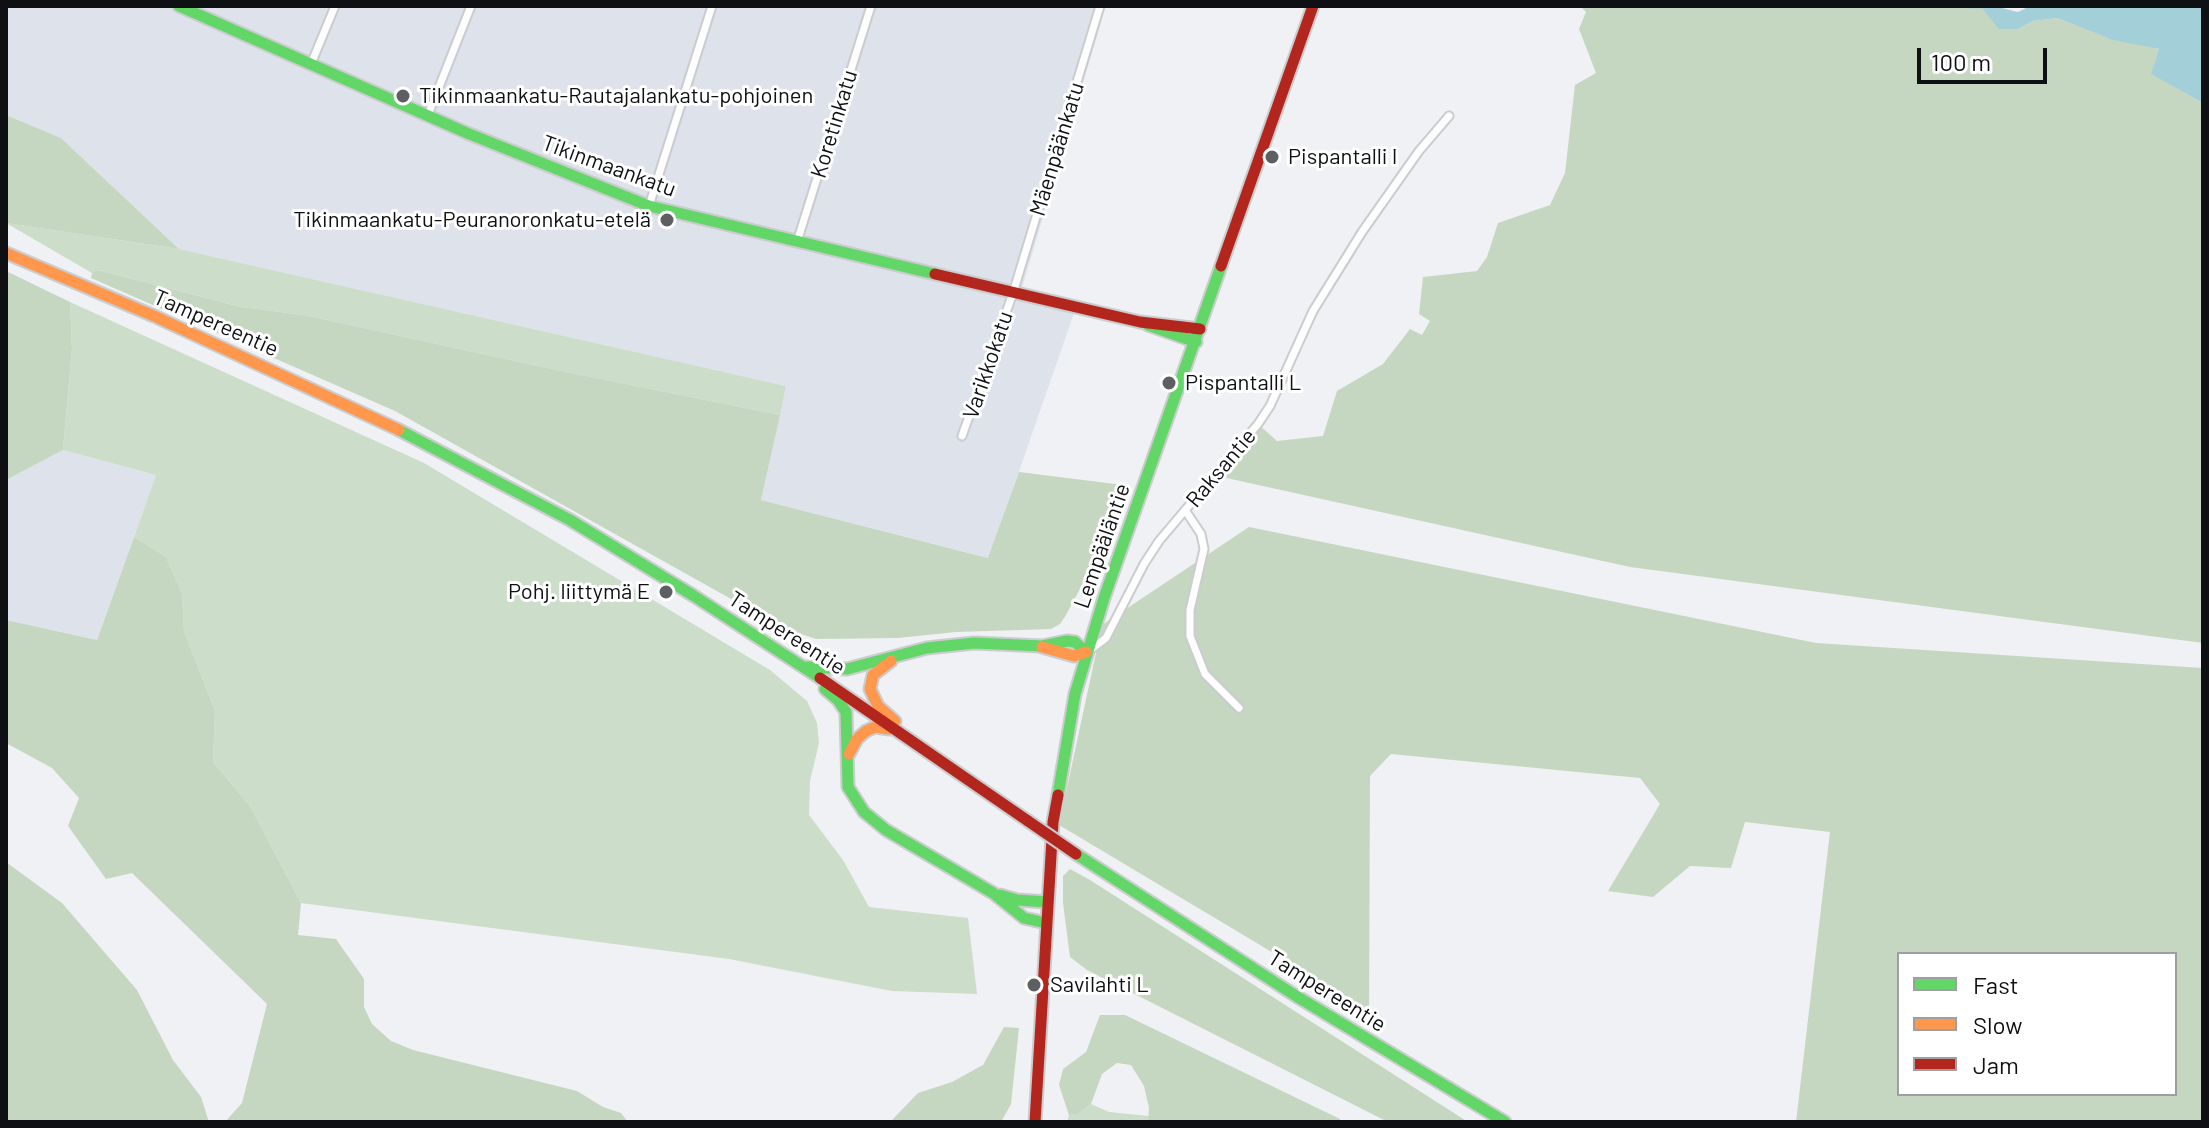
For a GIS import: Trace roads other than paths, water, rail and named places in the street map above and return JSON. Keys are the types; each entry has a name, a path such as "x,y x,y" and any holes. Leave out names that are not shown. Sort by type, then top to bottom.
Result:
{"main road":[{"name":"Tikinmaankatu","path":"179,6 428,115 649,206 1140,322 1196,342"},
{"name":"Lempääläntie","path":"1035,1122 1053,822 1062,757 1086,652 1313,6"},
{"name":"Tampereentie","path":"6,253 154,316 385,423 475,468 668,579 802,666 1076,854 1296,996 1505,1122"},
{"name":"Tikinmaankatu","path":"1140,322 1200,329"},
{"path":"802,666 837,670 909,652 974,643 1042,646 1067,641 1075,642 1086,652"},
{"path":"909,652 891,660 873,675 871,694 883,711 914,733 939,759"},
{"path":"787,656 843,706 848,726 848,787 855,801 874,821 993,893 1024,918 1046,923"},
{"path":"846,761 857,739 866,731 883,727 902,734"},
{"path":"993,893 1017,900 1047,902"}],"street":[{"path":"311,64 335,6"},
{"path":"428,115 471,6"},
{"path":"649,206 712,6"},
{"name":"Koretinkatu","path":"797,242 871,6"},
{"name":"Mäenpäänkatu","path":"1013,293 1100,6"},
{"name":"Raksantie","path":"1086,652 1106,638 1144,564 1258,424 1270,406 1313,311 1353,245 1419,151 1449,116"},
{"name":"Varikkokatu","path":"962,436 1013,293"},
{"path":"1185,510 1201,534 1204,549 1190,610 1190,636 1205,674 1239,708"}],"water":[{"path":"1994,6 2018,12 2030,6 2203,6 2203,103 2151,74 2159,49 2113,40 2057,18 2033,21 2018,29 1999,29 1981,7"}],"waterway":[{"path":"1939,6 1981,7"}],"place":[{"name":"Tikinmaankatu-Rautajalankatu-pohjoinen","path":"403,96"},
{"name":"Pispantalli I","path":"1272,157"},
{"name":"Tikinmaankatu-Peuranoronkatu-etelä","path":"667,220"},
{"name":"Pispantalli L","path":"1169,383"},
{"name":"Pohj. liittymä E","path":"666,592"},
{"name":"Savilahti L","path":"1034,985"}]}
